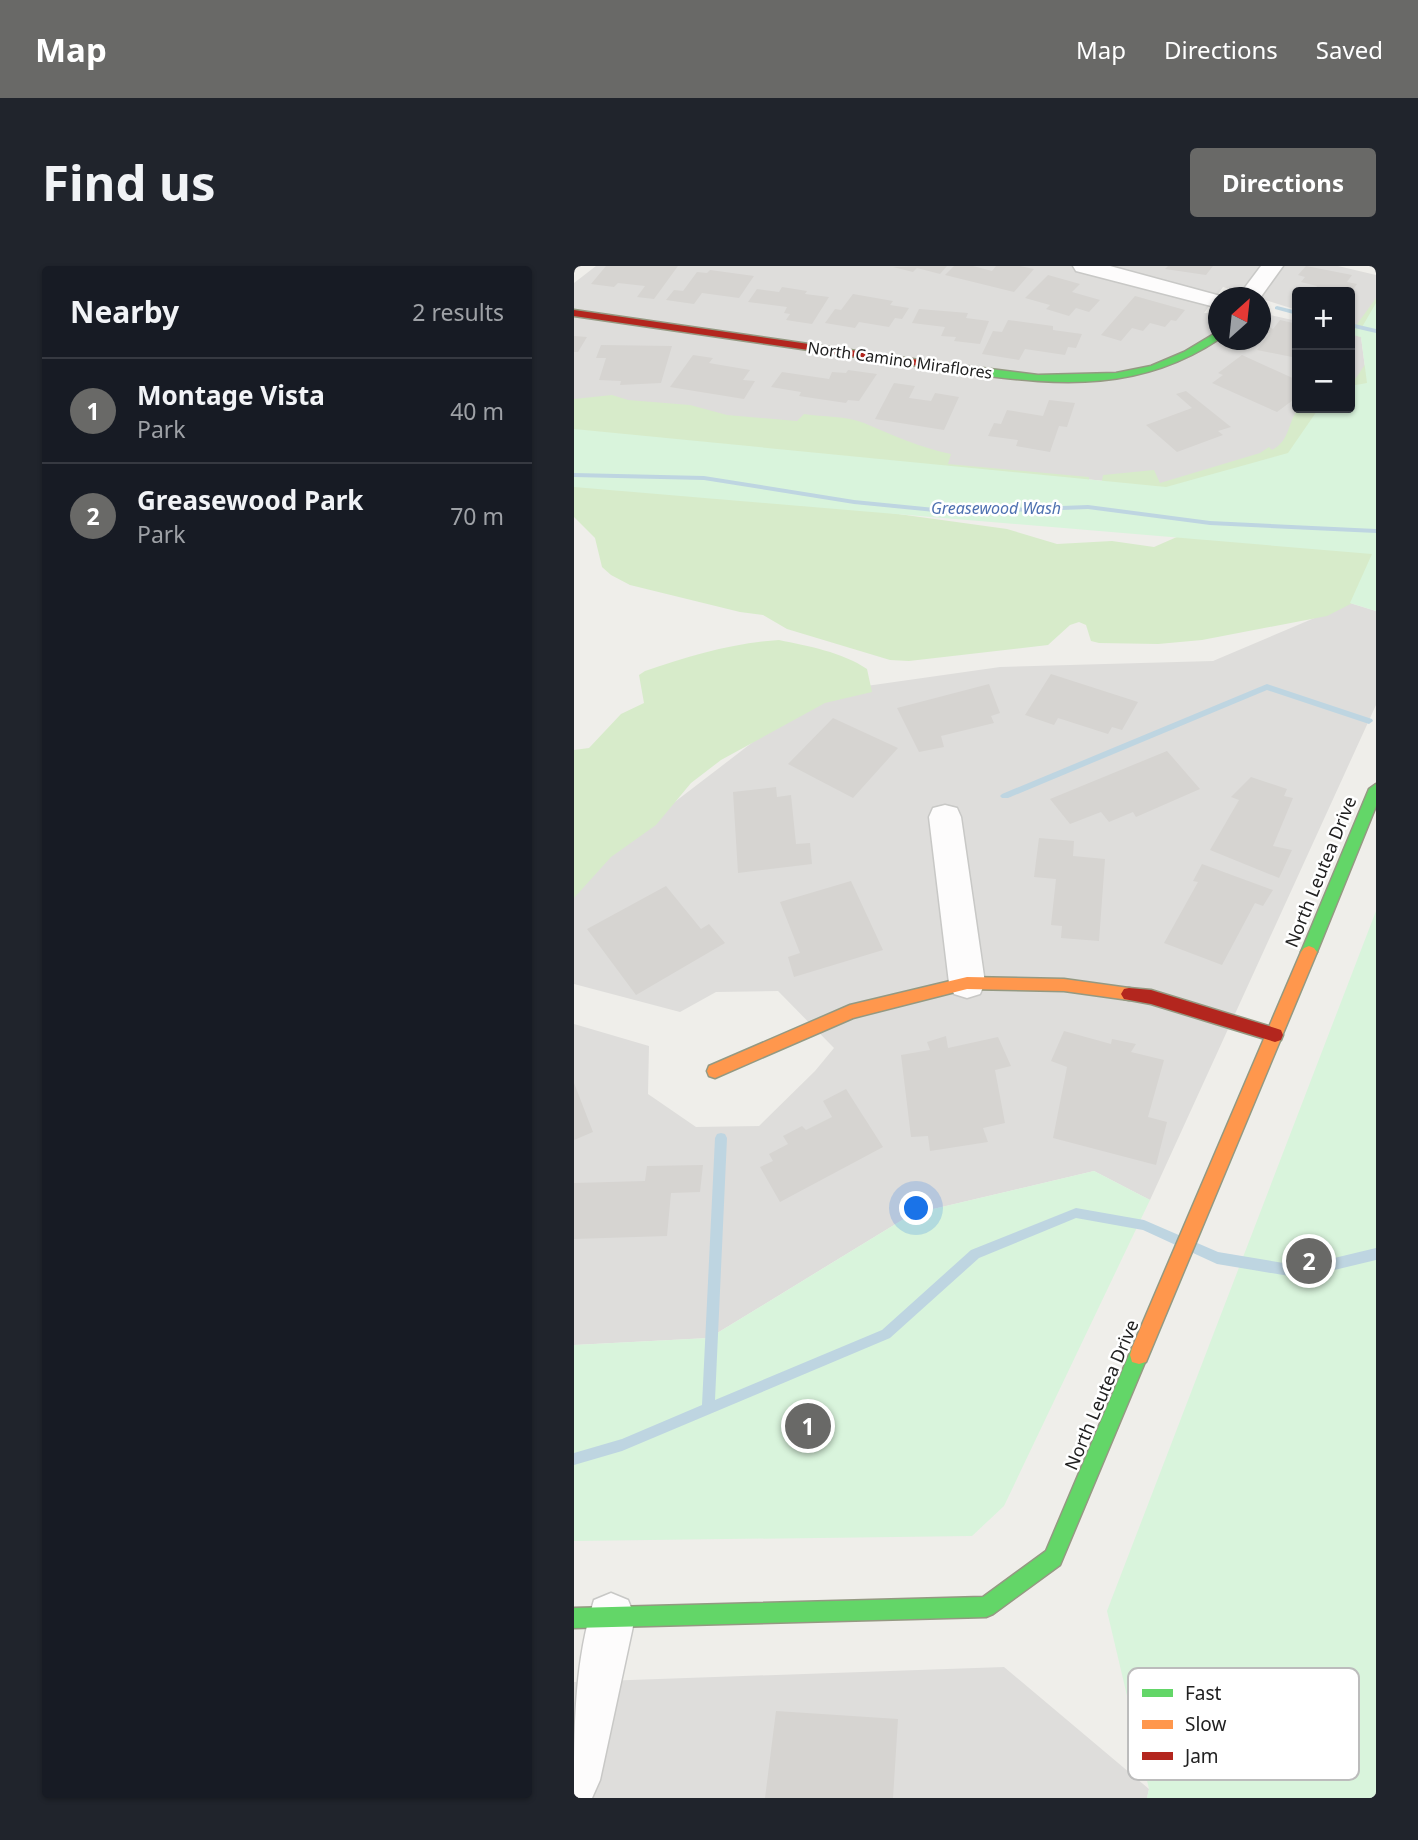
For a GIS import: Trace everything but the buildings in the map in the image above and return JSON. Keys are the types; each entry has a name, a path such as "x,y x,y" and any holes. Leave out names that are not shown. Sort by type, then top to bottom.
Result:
{"street":[{"path":"1084,266 1208,298"},
{"path":"1256,287 1272,266"},
{"name":"North Camino Miraflores","path":"574,313 978,372 1065,380 1121,375 1179,357 1208,342"},
{"name":"North Leutea Drive","path":"592,1618 986,1607 1053,1558 1275,1035 1376,789"},
{"path":"945,817 967,983"},
{"path":"715,1070 850,1012 967,983 1063,985 1151,997 1275,1035"},
{"path":"574,1780 592,1618"}],"shaded area":[{"path":"596,266 1338,266 1376,275 1376,303 1362,327 1355,325 1355,287 1292,287 1292,308 1271,302 1271,287 1208,287 1208,308 1204,313 1208,313 1208,350 1271,350 1271,315 1292,320 1292,413 1316,413 1288,453 1166,487 574,429 574,283"},
{"path":"1355,335 1361,337 1367,383 1355,385"},
{"path":"1350,603 1376,611 1376,705 1150,1200 1094,1171 912,1214 709,1338 574,1345 574,1024 649,1046 648,1094 696,1127 759,1126 815,1071 834,1048 778,991 716,992 680,1012 574,984 574,885 582,873 817,693 1000,667 1213,661"},
{"path":"1004,1667 1128,1771 1128,1780 1138,1780 1149,1789 1147,1798 574,1798 574,1682"}],"green space":[{"path":"1376,298 1376,591 1327,616 1202,640 1158,644 1091,641 1086,625 1079,622 1070,625 1048,645 909,661 890,660 787,629 763,615 740,612 630,585 602,567 595,538 574,517 574,477 797,500 1007,529 1057,544 1112,541 1154,547 1186,533 574,472 574,399 612,395 628,400 690,405 727,415 797,421 804,414 850,419 918,445 951,454 948,464 1089,477 1089,491 1100,492 1103,475 1154,470 1160,483 1260,453 1269,447 1272,450 1283,441 1295,413 1355,413 1355,378 1368,360 1361,337 1355,335 1355,327"},
{"path":"1376,303 1376,611 1350,603 1372,554 574,487 574,429 1166,487 1288,453 1316,413 1355,413 1355,385 1367,383 1361,337 1355,335 1355,325 1362,327"},
{"path":"779,640 824,650 857,663 867,669 872,692 825,703 721,760 691,783 656,825 611,857 574,898 574,750 589,748 621,714 644,703 639,675 645,671 711,651"},
{"path":"1376,911 1376,1798 1147,1798 1147,1780 1359,1780 1359,1668 1128,1668 1128,1700 1107,1611"},
{"path":"1094,1171 1150,1200 1004,1506 972,1536 574,1541 574,1345 709,1338 912,1214"}],"waterway":[{"path":"1277,308 1292,312"},
{"path":"1355,326 1376,331"},
{"name":"Greasewood Wash","path":"574,475 704,478 854,502 955,512 1088,507 1210,523 1376,531"},
{"path":"1005,796 1267,687 1369,721"},
{"path":"708,1408 721,1138"},
{"path":"574,1459 622,1445 886,1334 975,1254 1076,1213 1144,1225 1217,1258 1301,1272 1376,1254"}],"traffic: fast":[{"path":"926,364 1038,378 1116,376 1154,368 1188,355 1208,341"},
{"path":"1309,952 1376,789"},
{"path":"574,1618 986,1607 1053,1558 1139,1355"}],"traffic: slow":[{"path":"1139,1355 1309,952"},
{"path":"715,1071 850,1012 967,983 1064,985 1129,994"}],"traffic: jam":[{"path":"574,313 926,364"},
{"path":"1129,994 1151,997 1275,1035"}],"place":[{"name":"Greasewood Park","path":"1309,1261"},
{"name":"Montage Vista","path":"808,1426"}]}
